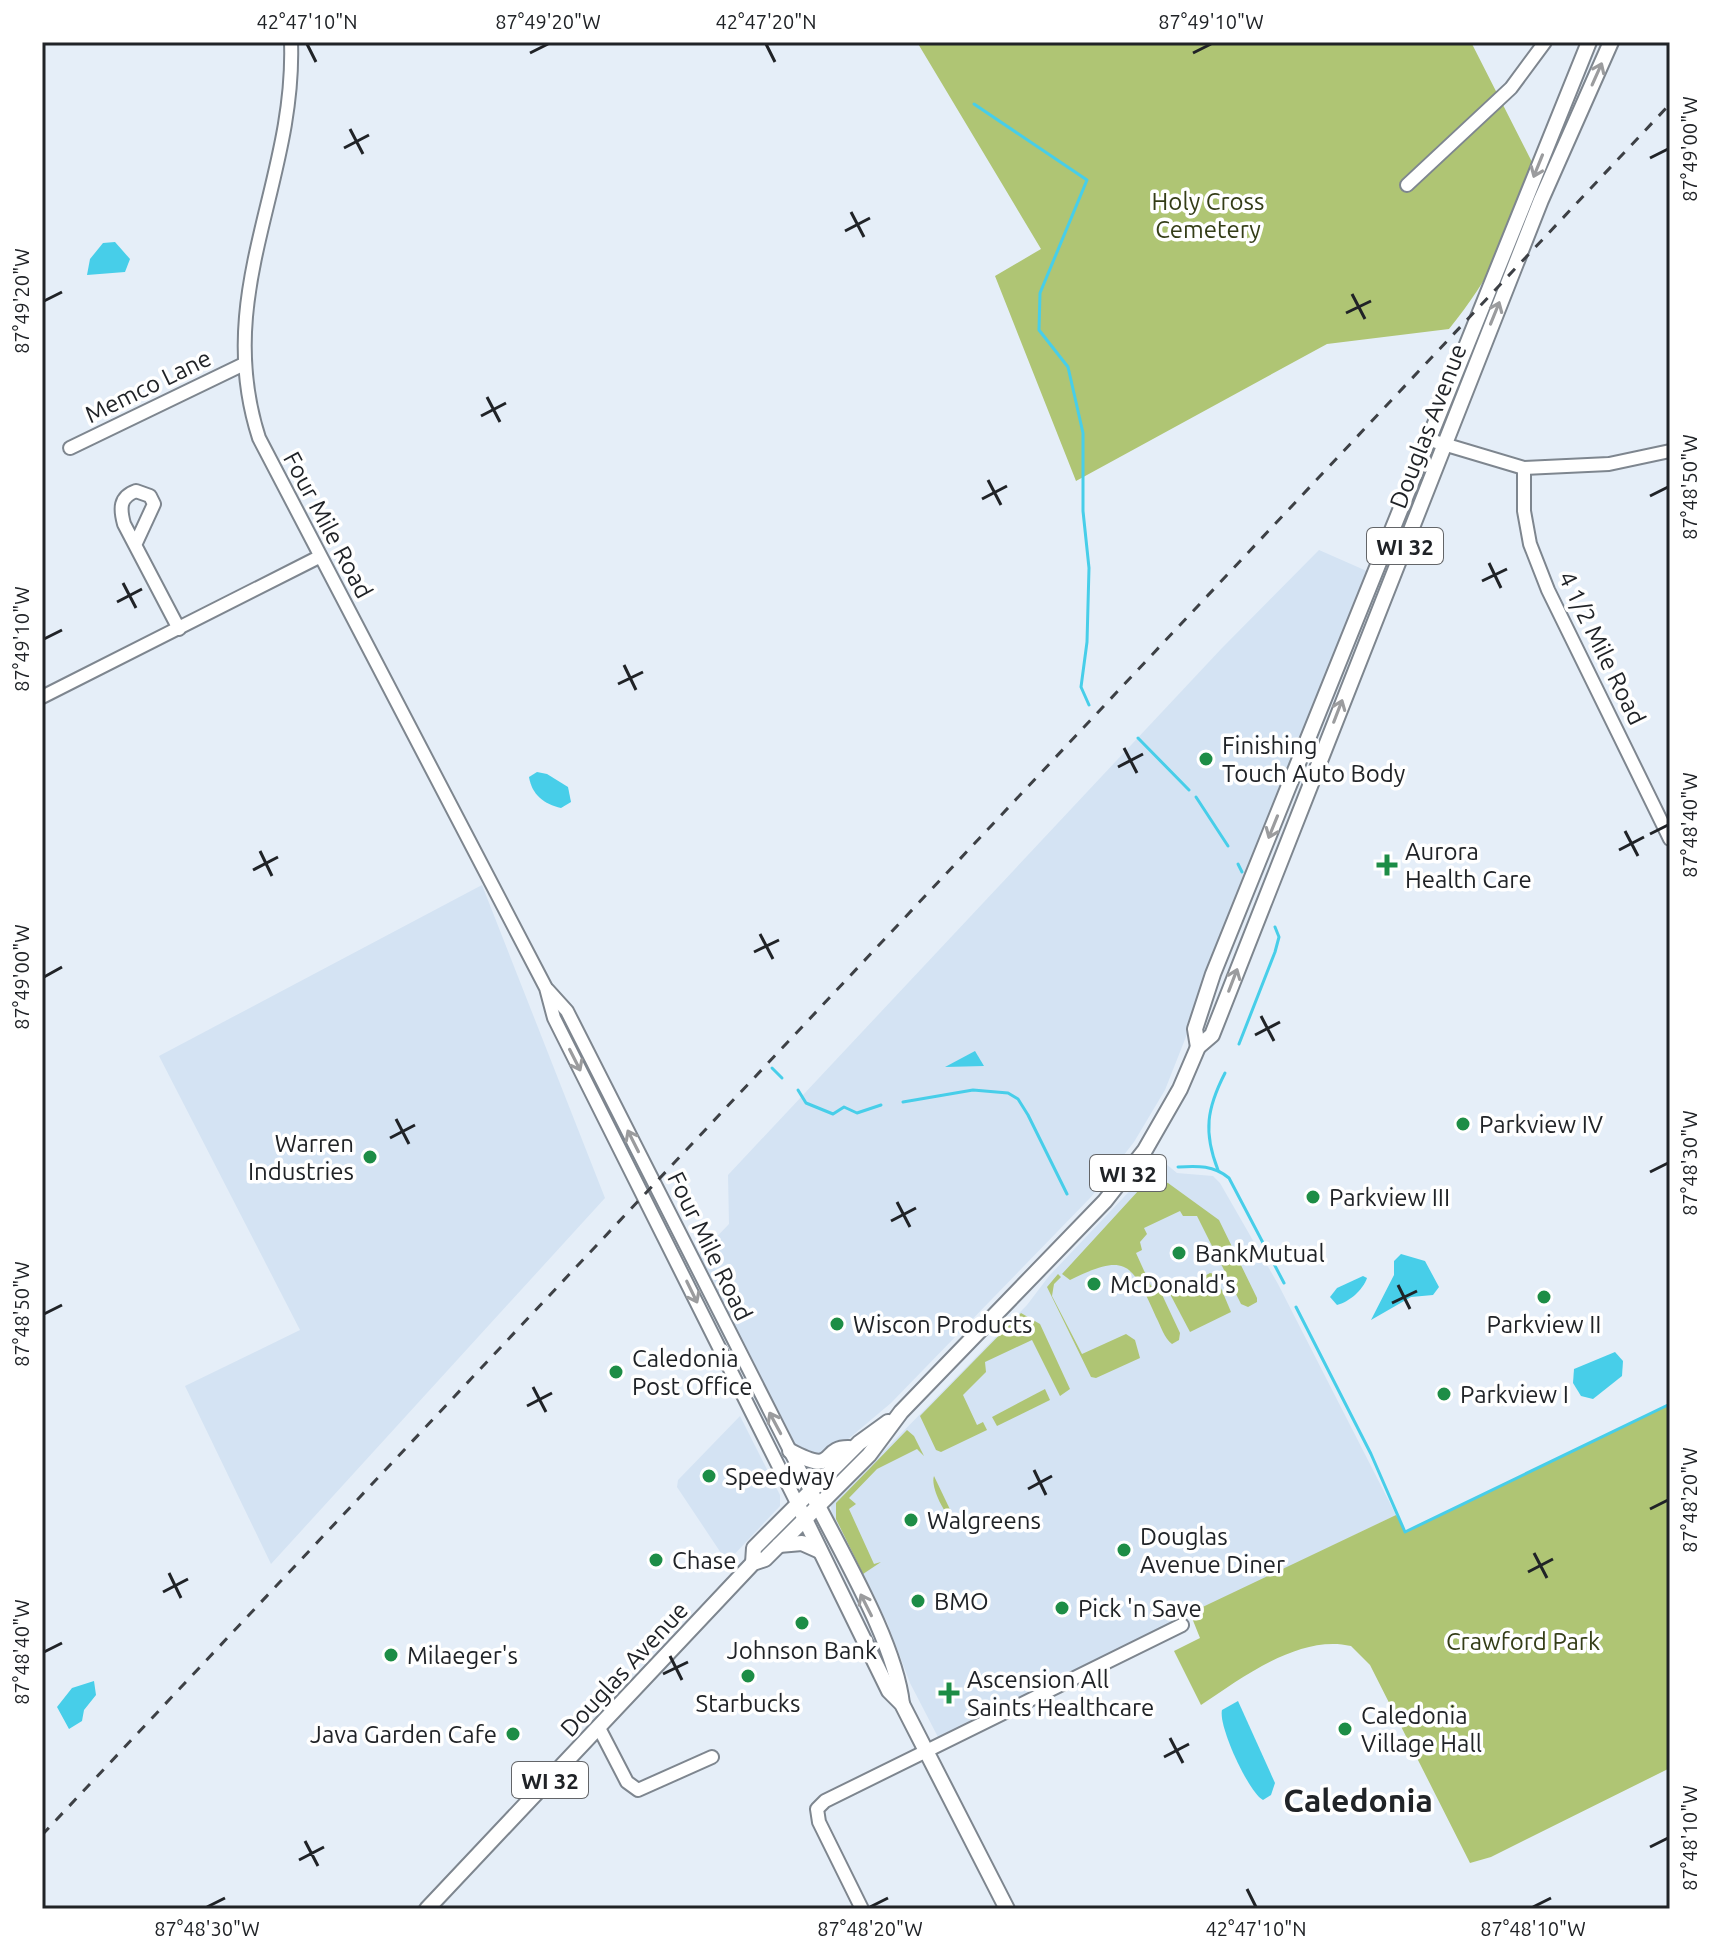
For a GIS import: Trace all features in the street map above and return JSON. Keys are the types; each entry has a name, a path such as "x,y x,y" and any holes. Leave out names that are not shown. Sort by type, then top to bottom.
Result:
{"main road":[{"name":"Douglas Avenue","path":"1198,1047 1195,1029 1213,974 1589,42"},
{"name":"Douglas Avenue","path":"753,1563 754,1548 798,1505 814,1499 869,1455 901,1412 1126,1176 1164,1120 1198,1047 1212,1035 1541,200 1611,42"},
{"name":"Douglas Avenue","path":"427,1909 753,1563 765,1559 805,1519 814,1499 854,1448 901,1412"},
{"path":"790,1451 807,1462 818,1463 841,1448 854,1448"},
{"name":"Four Mile Road","path":"814,1499 873,1619 900,1684 902,1704"},
{"name":"Four Mile Road","path":"798,1505 889,1691 902,1704 1007,1909"},
{"path":"779,1545 802,1543 820,1551"}],"street":[{"name":"Four Mile Road","path":"291,42 287,116 247,291 244,364 259,438 319,557 443,785 546,988 554,1018 798,1505"},
{"path":"1407,185 1511,88 1545,42"},
{"name":"Memco Lane","path":"70,448 244,364"},
{"path":"1430,440 1524,468 1609,464 1670,451"},
{"name":"4 1/2 Mile Road","path":"1524,468 1524,511 1530,544 1539,567 1670,839"},
{"path":"136,543 179,629"},
{"path":"42,697 319,557"},
{"name":"Four Mile Road","path":"546,988 567,1011 814,1499"},
{"path":"862,1909 819,1822 817,1809 848,1789 1182,1625"},
{"path":"599,1728 627,1782 638,1790 712,1757"}],"shaded area":[{"path":"1319,550 1369,572 1165,1090 1134,1142 1091,1197 891,1403 828,1456 813,1460 797,1447 699,1255 729,1224 728,1175 1222,648"},
{"path":"482,885 605,1198 271,1564 185,1386 300,1330 159,1056"},
{"path":"1160,1159 1177,1173 1213,1176 1220,1183 1278,1284 1396,1515 938,1737 910,1683 887,1622 832,1521 831,1505 1027,1305 1049,1276"},
{"path":"740,1416 780,1495 780,1506 730,1559 723,1556 677,1487 678,1480"}],"green space":[{"name":"Holy Cross Cemetery","path":"917,42 1471,42 1536,170 1499,253 1477,291 1449,329 1327,344 1076,481 995,276 1041,249"},
{"path":"1150,1178 1168,1183 1219,1220 1257,1298 1257,1302 1248,1307 1241,1304 1197,1216 1183,1216 1180,1211 1144,1228 1147,1234 1140,1242 1142,1250 1136,1253 1151,1286 1157,1284 1180,1333 1179,1340 1172,1344 1140,1284 1125,1268 1104,1266 1070,1280 1062,1274"},
{"path":"1210,1273 1215,1274 1231,1312 1190,1332 1170,1294"},
{"path":"1058,1274 1061,1277 1054,1284 1052,1296 1082,1354 1126,1334 1135,1340 1140,1358 1096,1378 1091,1377 1047,1287"},
{"path":"1021,1313 1040,1324 1070,1389 1060,1396 1032,1340 985,1362 986,1372 963,1395 977,1425 983,1422 987,1430 941,1452 936,1450 920,1416"},
{"path":"1045,1389 1050,1400 997,1426 992,1417"},
{"name":"Crawford Park","path":"1670,1404 1670,1768 1491,1857 1470,1863 1370,1665 1351,1646 1311,1646 1291,1652 1253,1671 1201,1705 1174,1651 1200,1638 1190,1613 1396,1515 1406,1532"},
{"path":"907,1430 914,1436 924,1456 917,1449 877,1469 849,1498 856,1504 849,1509 874,1564 881,1562 863,1574 836,1519 836,1503"},
{"path":"934,1476 956,1522 956,1524 939,1501"}],"water":[{"path":"115,242 130,259 125,272 87,275 90,259 103,243"},
{"path":"537,772 547,774 568,787 571,802 561,808 540,798 529,777"},
{"path":"975,1051 984,1066 945,1067"},
{"path":"1401,1254 1425,1261 1439,1287 1433,1295 1411,1297 1371,1320 1394,1275 1394,1261"},
{"path":"1363,1276 1367,1278 1362,1287 1346,1301 1337,1305 1330,1297 1337,1288"},
{"path":"1615,1352 1623,1361 1622,1376 1593,1399 1581,1396 1573,1383 1574,1369"},
{"path":"94,1681 96,1695 84,1710 82,1721 69,1729 57,1707 72,1688"},
{"path":"1238,1701 1275,1783 1271,1795 1263,1800 1243,1773 1225,1730 1222,1710"}],"waterway":[{"path":"974,104 1087,180 1040,293 1039,330 1068,367 1083,433 1083,511 1089,568 1087,642 1081,687 1089,705"},
{"path":"1138,738 1189,790"},
{"path":"1196,797 1228,846"},
{"path":"1238,864 1242,872"},
{"path":"1239,1044 1275,952 1279,937 1275,927"},
{"path":"772,1068 782,1078"},
{"path":"1218,1170 1210,1144 1209,1120 1225,1073"},
{"path":"798,1090 806,1103 833,1114 844,1107 857,1113 881,1105"},
{"path":"903,1102 973,1090 1008,1093 1018,1099 1028,1115 1067,1194"},
{"path":"1178,1167 1211,1169 1229,1178 1284,1283"},
{"path":"1296,1307 1371,1454 1405,1532 1670,1404"}],"railway":[{"path":"42,1835 1670,104"}],"place":[{"name":"Finishing Touch Auto Body","path":"1206,759"},
{"name":"Aurora Health Care","path":"1387,865"},
{"name":"Parkview IV","path":"1463,1124"},
{"name":"Warren Industries","path":"370,1157"},
{"name":"Parkview III","path":"1313,1197"},
{"name":"BankMutual","path":"1179,1253"},
{"name":"McDonald's","path":"1094,1284"},
{"name":"Parkview II","path":"1544,1297"},
{"name":"Wiscon Products","path":"837,1324"},
{"name":"Caledonia Post Office","path":"616,1372"},
{"name":"Parkview I","path":"1444,1394"},
{"name":"Speedway","path":"709,1476"},
{"name":"Walgreens","path":"911,1520"},
{"name":"Douglas Avenue Diner","path":"1124,1550"},
{"name":"Chase","path":"656,1560"},
{"name":"BMO","path":"918,1601"},
{"name":"Pick 'n Save","path":"1062,1608"},
{"name":"Johnson Bank","path":"802,1623"},
{"name":"Milaeger's","path":"391,1655"},
{"name":"Starbucks","path":"748,1676"},
{"name":"Ascension All Saints Healthcare","path":"949,1693"},
{"name":"Caledonia Village Hall","path":"1345,1729"},
{"name":"Java Garden Cafe","path":"513,1734"}],"district":[{"name":"Caledonia","path":"1358,1800"}]}
